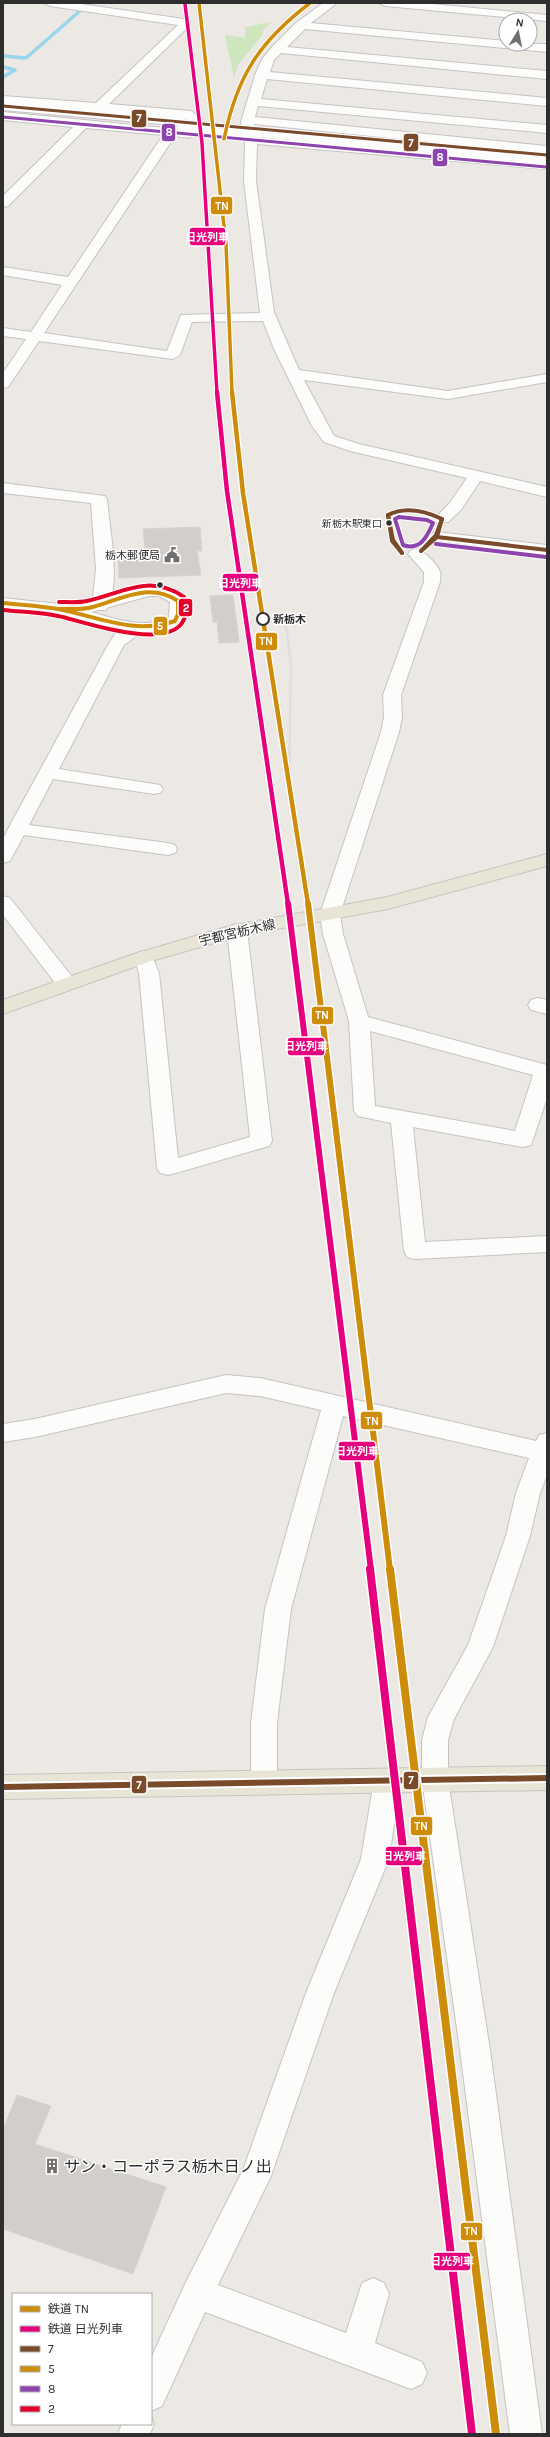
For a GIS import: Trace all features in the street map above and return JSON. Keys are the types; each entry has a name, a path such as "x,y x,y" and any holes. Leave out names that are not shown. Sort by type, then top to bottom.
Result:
{"main road":[{"name":"宇都宮栃木線","path":"3,1007 66,983 144,957 237,930 388,903 547,860"},
{"path":"3,1787 264,1784 547,1778"}],"street":[{"path":"50,3 182,16 185,24 98,108"},
{"path":"331,3 300,25 268,59 261,75 253,102 250,181 262,288 268,317 320,426 329,439 342,444 547,492"},
{"path":"385,3 547,18"},
{"path":"300,25 547,48"},
{"path":"276,49 547,75"},
{"path":"261,75 547,102"},
{"path":"453,141 474,95"},
{"path":"3,100 187,114 192,117 191,133 3,116"},
{"path":"253,102 547,129"},
{"path":"3,106 547,160"},
{"path":"3,110 184,124"},
{"path":"3,202 83,124"},
{"path":"251,131 453,141 547,150"},
{"path":"251,131 547,155"},
{"path":"251,131 547,165"},
{"path":"3,384 171,132"},
{"path":"3,284 8,272 71,282"},
{"path":"3,332 173,355 186,318 268,317"},
{"path":"295,374 448,395 547,378"},
{"path":"320,426 336,425"},
{"path":"442,519 455,507 477,475"},
{"path":"3,488 99,499 105,582 102,613 116,645"},
{"path":"437,537 547,550"},
{"path":"359,1021 545,1071 523,1140 364,1111 359,1021 333,934 330,914 390,732 393,717 392,695 432,582 432,571 416,554"},
{"path":"3,603 102,613 140,628 159,627 176,621 178,617 178,601 170,594 129,594 110,589 105,582"},
{"path":"102,613 129,594"},
{"path":"3,857 13,826 47,773 116,645 121,638 140,628"},
{"path":"47,773 154,789"},
{"path":"13,826 168,849"},
{"path":"3,902 66,983"},
{"path":"144,957 149,972 168,1168 261,1141 237,930"},
{"path":"401,1118 415,1251 547,1244"},
{"path":"3,1432 35,1428 226,1384 260,1387 485,1440 546,1449 528,1494 518,1536 480,1647 441,1717 435,1740 435,1780 476,2058 526,2434"},
{"path":"264,1784 264,1723 278,1609 334,1405"},
{"path":"152,2393 197,2293 256,2176 320,1993 375,1859 387,1781"},
{"path":"197,2293 411,2373"},
{"path":"356,2353 374,2294"}],"green space":[{"path":"272,22 262,31 263,34 238,65 234,78 225,35 245,38 245,27"}],"building":[{"name":"栃木郵便局","path":"200,527 202,551 197,551 201,575 119,578 118,560 146,559 143,529"},
{"path":"233,595 239,642 219,643 217,622 213,622 210,596"},
{"name":"サン・コーポラス栃木日ノ出","path":"17,2095 51,2106 35,2144 166,2187 133,2274 3,2229 3,2129"}],"waterway":[{"path":"3,56 26,58 89,3"},
{"path":"3,67 15,70 3,77"}],"railway":[{"path":"285,618 291,664 289,785"}],"rail line":[{"name":"TN","path":"199,3 226,244 231,382 243,493 310,917 496,2434"},
{"name":"TN","path":"224,139 235,96 251,61 276,31 310,3"},
{"name":"日光列車","path":"185,4 202,143 216,382 227,491 290,920 352,1412 472,2434"}],"transit line":[{"name":"7","path":"3,106 547,155"},
{"name":"8","path":"3,117 546,167"},
{"name":"7","path":"388,515 401,510 415,510 442,519"},
{"name":"7","path":"388,515 393,540 395,545 402,553"},
{"name":"7","path":"388,515 392,541 402,553"},
{"name":"8","path":"399,517 427,520 433,523 426,538 418,545 409,547 403,545 395,519 399,517"},
{"name":"7","path":"421,551 436,535 442,519"},
{"name":"7","path":"421,551 437,537 442,519"},
{"name":"7","path":"437,537 547,550"},
{"name":"8","path":"436,544 546,557"},
{"name":"2","path":"3,610 58,616 106,629 146,635 164,634 177,629 185,618 184,597 173,589 162,586 138,586 82,602 59,602"},
{"name":"5","path":"3,603 58,609 102,621 131,627 146,628 161,626 175,621 178,614 178,601 169,595 148,591 125,596 89,608 59,609"},
{"name":"7","path":"3,1787 547,1778"}],"place":[{"name":"新栃木駅東口","path":"389,523"},
{"name":"栃木郵便局","path":"172,555"},
{"name":"新栃木","path":"263,619"},
{"name":"サン・コーポラス栃木日ノ出","path":"52,2166"}]}
